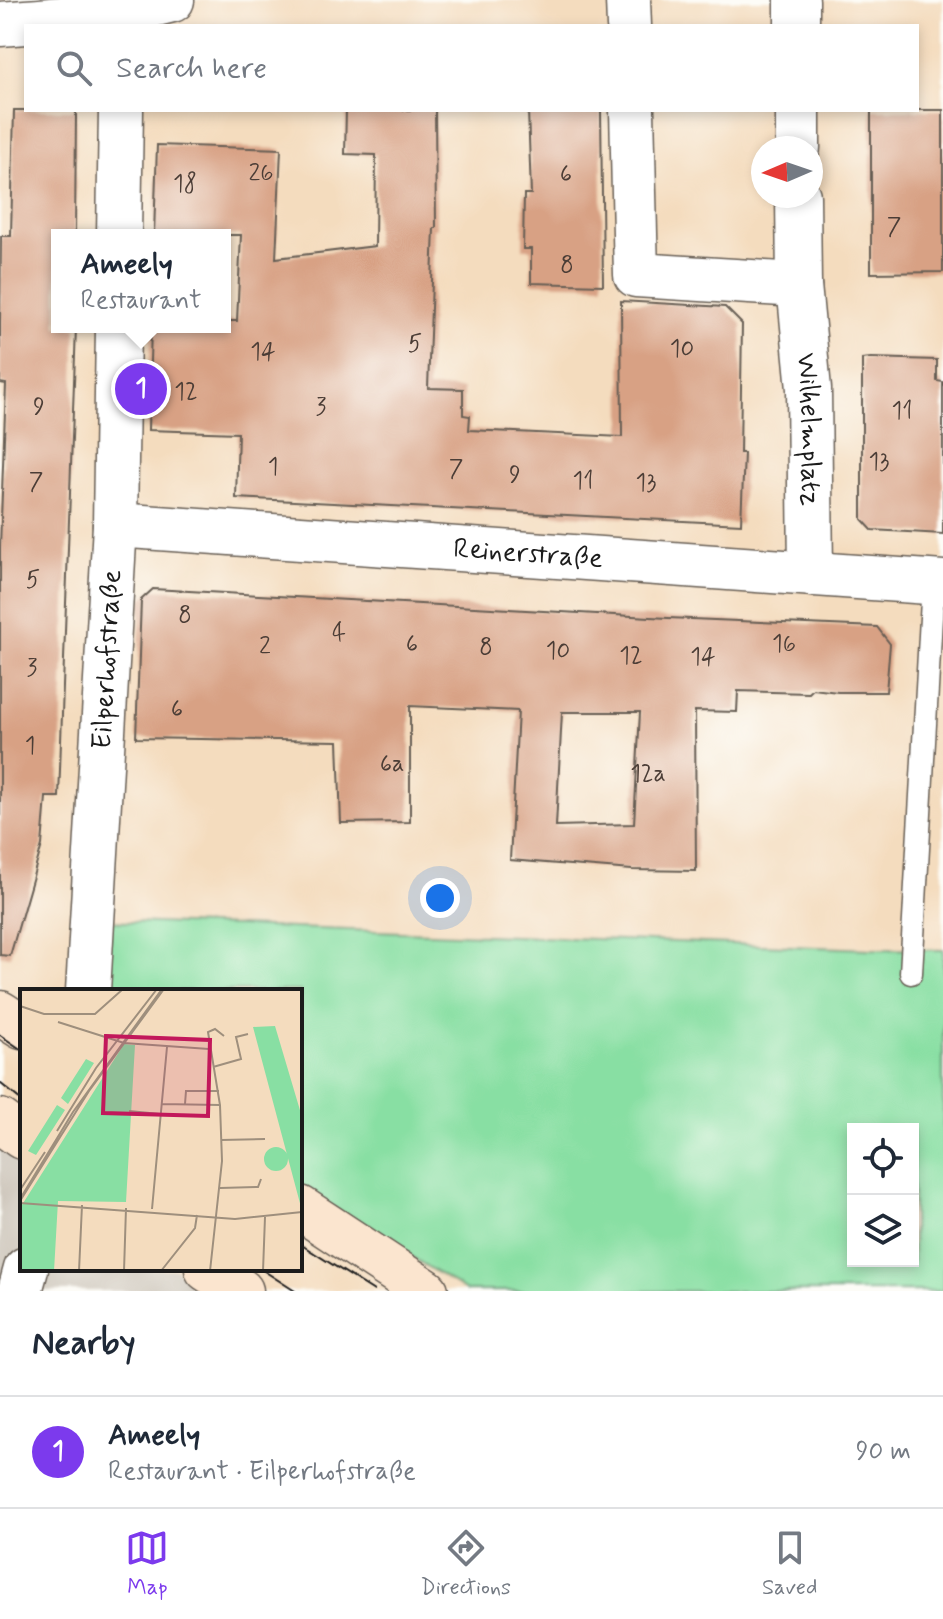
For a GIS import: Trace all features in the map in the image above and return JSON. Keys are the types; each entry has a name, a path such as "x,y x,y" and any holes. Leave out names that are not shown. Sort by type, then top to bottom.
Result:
{"main road":[{"path":"0,1013 20,1026"},
{"path":"0,1121 20,1136"},
{"path":"302,1209 426,1291"},
{"path":"210,1271 241,1291"}],"street":[{"path":"0,24 122,18 172,0"},
{"path":"628,0 629,24"},
{"path":"797,0 797,24"},
{"path":"119,229 121,112"},
{"path":"632,112 636,275 799,285"},
{"path":"798,112 798,136"},
{"name":"Wilhelmplatz","path":"798,208 799,285 809,389 811,574"},
{"name":"Eilperhofstraße","path":"88,989 115,525 118,333"},
{"name":"Reinerstraße","path":"115,525 938,582"},
{"path":"20,1291 25,1271"}],"lane":[{"path":"911,973 938,582"}],"shaded area":[{"path":"0,1148 20,1163 20,1271 179,1271 210,1291 0,1291"}],"green space":[{"path":"102,921 943,950 943,1291 466,1291 302,1188 302,989 97,989"}],"building":[{"path":"14,110 76,112 75,229 51,229 51,333 76,333 59,797 46,797 42,845 10,956 0,955 0,547 6,384 0,383 0,320 1,236 11,236"},
{"path":"943,110 943,272 871,273 871,112"},
{"path":"346,112 435,112 436,228 428,388 463,389 463,415 470,416 469,430 622,437 621,301 725,307 742,324 740,453 744,453 741,524 236,498 238,433 148,430 151,333 231,333 231,321 237,321 241,235 231,235 231,229 154,229 157,145 281,149 276,258 375,246 376,155 345,154"},
{"path":"528,112 601,112 603,285 531,283 531,249 523,249 524,194 531,194"},
{"path":"862,359 937,360 937,381 943,382 943,534 872,530 862,519"},
{"path":"153,589 877,627 890,644 886,692 813,689 809,693 738,691 737,712 695,711 696,871 632,870 510,860 518,711 410,706 410,822 341,823 338,741 136,738 141,600","holes":["562,712 640,712 634,824 556,826"]}],"tram line":[{"path":"0,1035 20,1049"},
{"path":"0,1083 20,1099"},
{"path":"302,1245 374,1291"},
{"path":"264,1271 295,1291"}],"place":[{"name":"Ameely","path":"141,389"}]}
